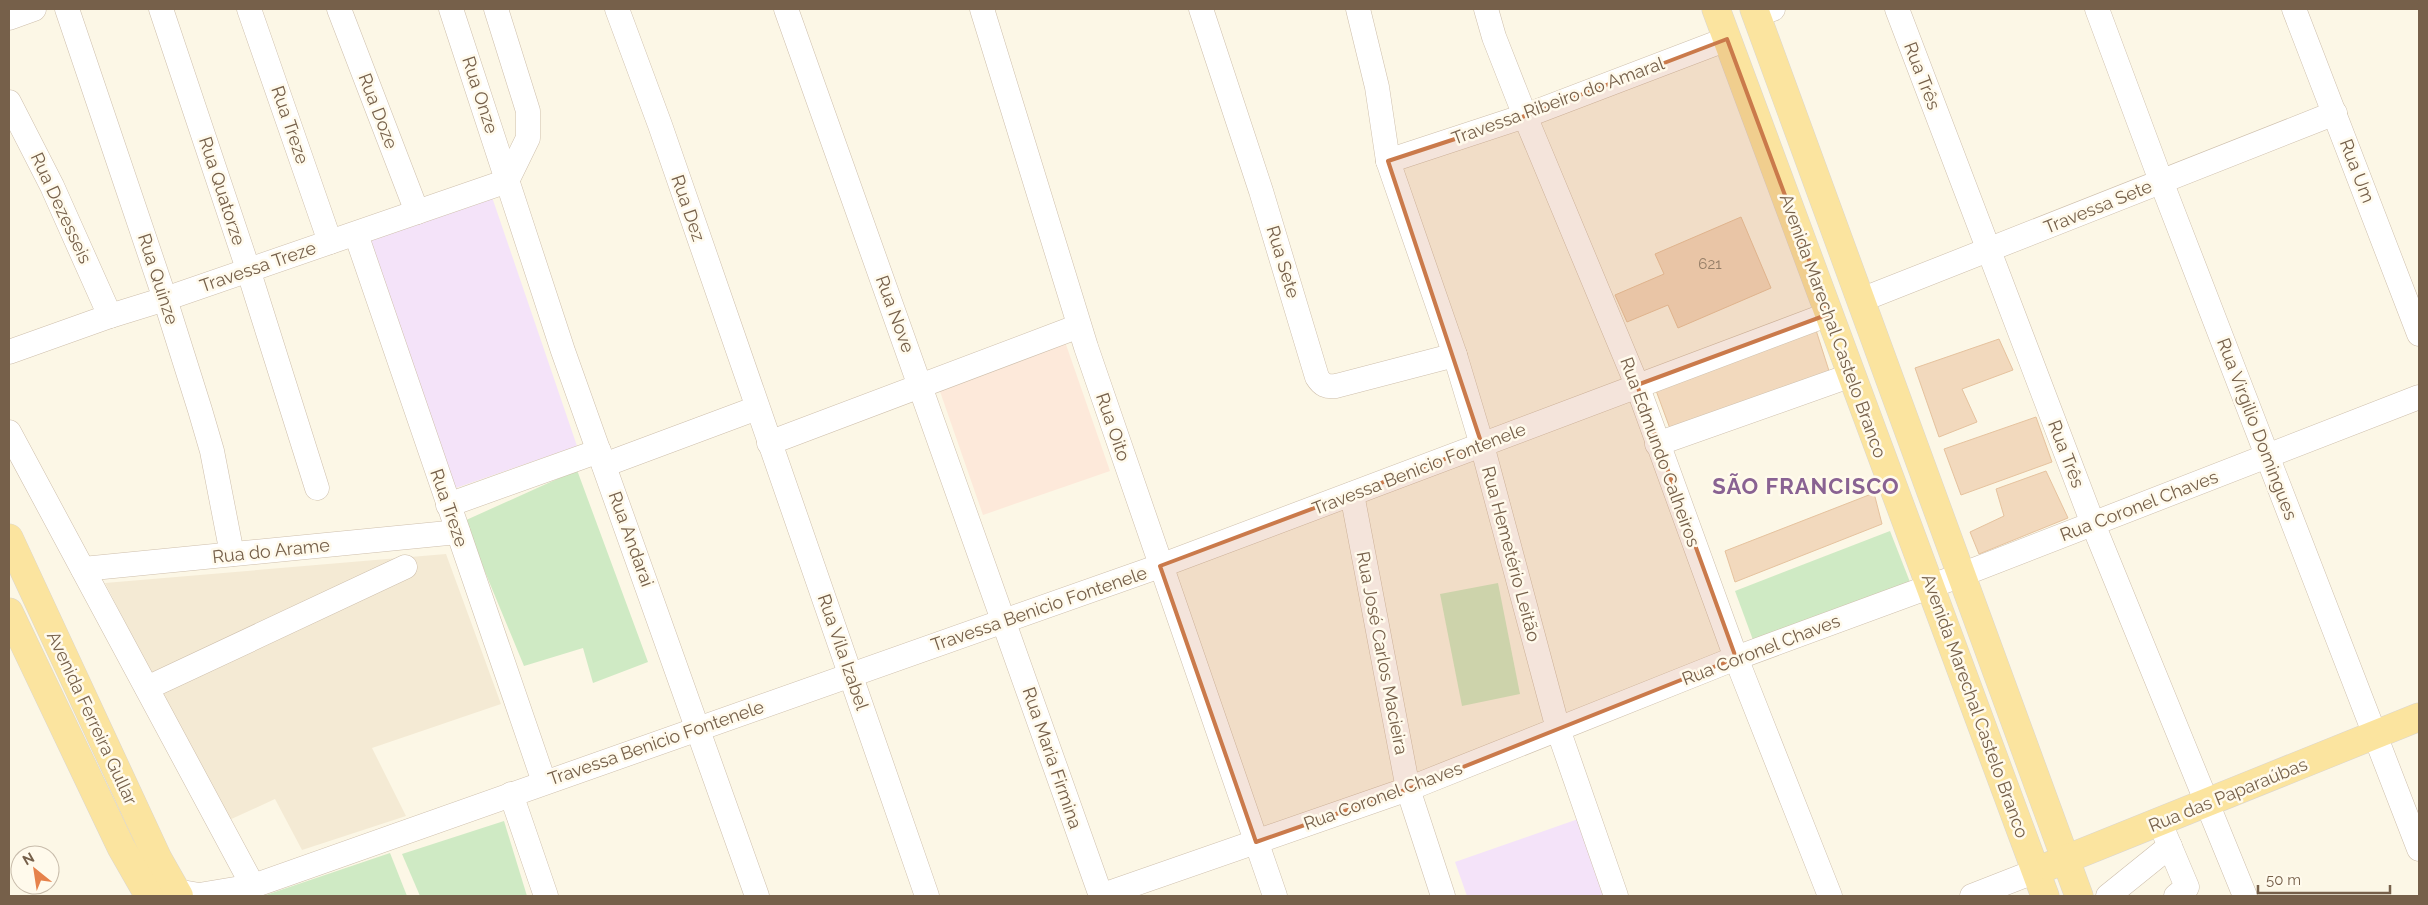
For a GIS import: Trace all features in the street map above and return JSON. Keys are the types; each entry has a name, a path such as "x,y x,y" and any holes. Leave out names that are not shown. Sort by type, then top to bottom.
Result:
{"main road":[{"name":"Avenida Marechal Castelo Branco","path":"1716,9 2045,896"},
{"name":"Avenida Marechal Castelo Branco","path":"1761,11 1861,300 2079,896"},
{"name":"Avenida Ferreira Gullar","path":"9,538 158,859 177,894"},
{"name":"Avenida Ferreira Gullar","path":"9,612 121,847 149,896"},
{"name":"Rua das Paparaúbas","path":"2036,871 2066,860 2165,834 2208,804 2419,717"}],"street":[{"path":"9,18 34,9"},
{"name":"Rua Quinze","path":"67,9 166,299 212,451 232,554"},
{"name":"Rua Quatorze","path":"161,9 248,269 317,488"},
{"name":"Rua Treze","path":"249,9 330,242"},
{"name":"Rua Doze","path":"339,9 417,212"},
{"name":"Rua Onze","path":"451,9 507,181"},
{"path":"496,9 528,111 528,138 507,181"},
{"name":"Rua Dez","path":"617,9 660,125 757,408"},
{"name":"Rua Nove","path":"786,9 1004,620"},
{"name":"Rua Oito","path":"982,9 1079,326 1275,896"},
{"name":"Rua Sete","path":"1200,9 1261,191 1317,377 1322,384 1328,387 1336,386 1455,355"},
{"name":"Rua Hemetério Leitão","path":"1358,9 1377,87 1388,161 1455,355 1482,445 1558,729 1616,896"},
{"name":"Rua Edmundo Calheiros","path":"1486,9 1494,37 1525,116 1637,385 1736,658 1830,896"},
{"name":"Rua Três","path":"1896,9 2092,524 2245,896"},
{"name":"Rua Virgilio Domingues","path":"2097,9 2419,849"},
{"name":"Rua Um","path":"2294,9 2419,334"},
{"name":"Travessa Ribeiro do Amaral","path":"1388,161 1525,116 1727,38"},
{"name":"Rua Dezesseis","path":"9,102 52,186 110,316"},
{"name":"Travessa Sete","path":"1861,300 2334,113"},
{"name":"Travessa Treze","path":"9,352 507,181"},
{"name":"Rua Andarai","path":"507,181 602,458 757,896"},
{"name":"Rua Treze","path":"356,234 544,782"},
{"name":"Travessa Benicio Fontenele","path":"177,894 199,895 243,890 544,782 851,676 1160,566 1829,314"},
{"path":"769,443 1079,326"},
{"path":"1657,444 1852,375"},
{"name":"Rua Coronel Chaves","path":"1101,896 1408,789 1736,658 1962,575 2419,397"},
{"path":"448,505 757,408"},
{"name":"Rua Vila Izabel","path":"757,408 927,896"},
{"path":"9,432 147,688 243,890"},
{"name":"Rua José Carlos Macieira","path":"1352,494 1408,789 1443,896"},
{"name":"Rua do Arame","path":"84,569 458,532"},
{"path":"147,688 405,567"},
{"name":"Rua Maria Firmina","path":"1004,620 1101,896"},
{"path":"511,794 546,896"},
{"path":"2108,896 2165,834 2187,887 2176,896"},
{"path":"1972,896 2036,871"}],"highlighted area":[{"path":"1727,39 1829,314 1637,385 1736,658 1408,789 1256,842 1160,566 1482,445 1388,161 1525,116"}],"shaded area":[{"path":"492,197 577,446 453,489 368,240"},
{"path":"1063,336 1110,471 983,515 936,380"},
{"path":"446,554 501,704 372,748 406,816 302,850 275,799 227,821 105,583"},
{"path":"1581,818 1608,896 1467,896 1455,862"}],"green space":[{"path":"577,470 648,662 593,683 583,648 524,666 464,521"},
{"path":"1890,531 1910,582 1753,640 1735,591"},
{"path":"1498,583 1520,694 1462,706 1440,594"},
{"path":"504,821 527,896 420,896 402,854"},
{"path":"390,853 407,896 263,896"}],"building":[{"path":"1741,217 1771,288 1678,328 1668,305 1627,322 1615,295 1664,274 1655,254"},
{"path":"1815,327 1830,374 1672,434 1654,385"},
{"path":"1999,339 2013,370 1962,389 1977,422 1939,437 1915,368"},
{"path":"2036,417 2052,462 1961,495 1944,449"},
{"path":"2046,471 2068,518 1979,554 1970,532 2004,516 1996,489"},
{"path":"1874,493 1882,524 1735,582 1725,551"}],"district":[{"name":"SÃO FRANCISCO","path":"1806,486"}]}
